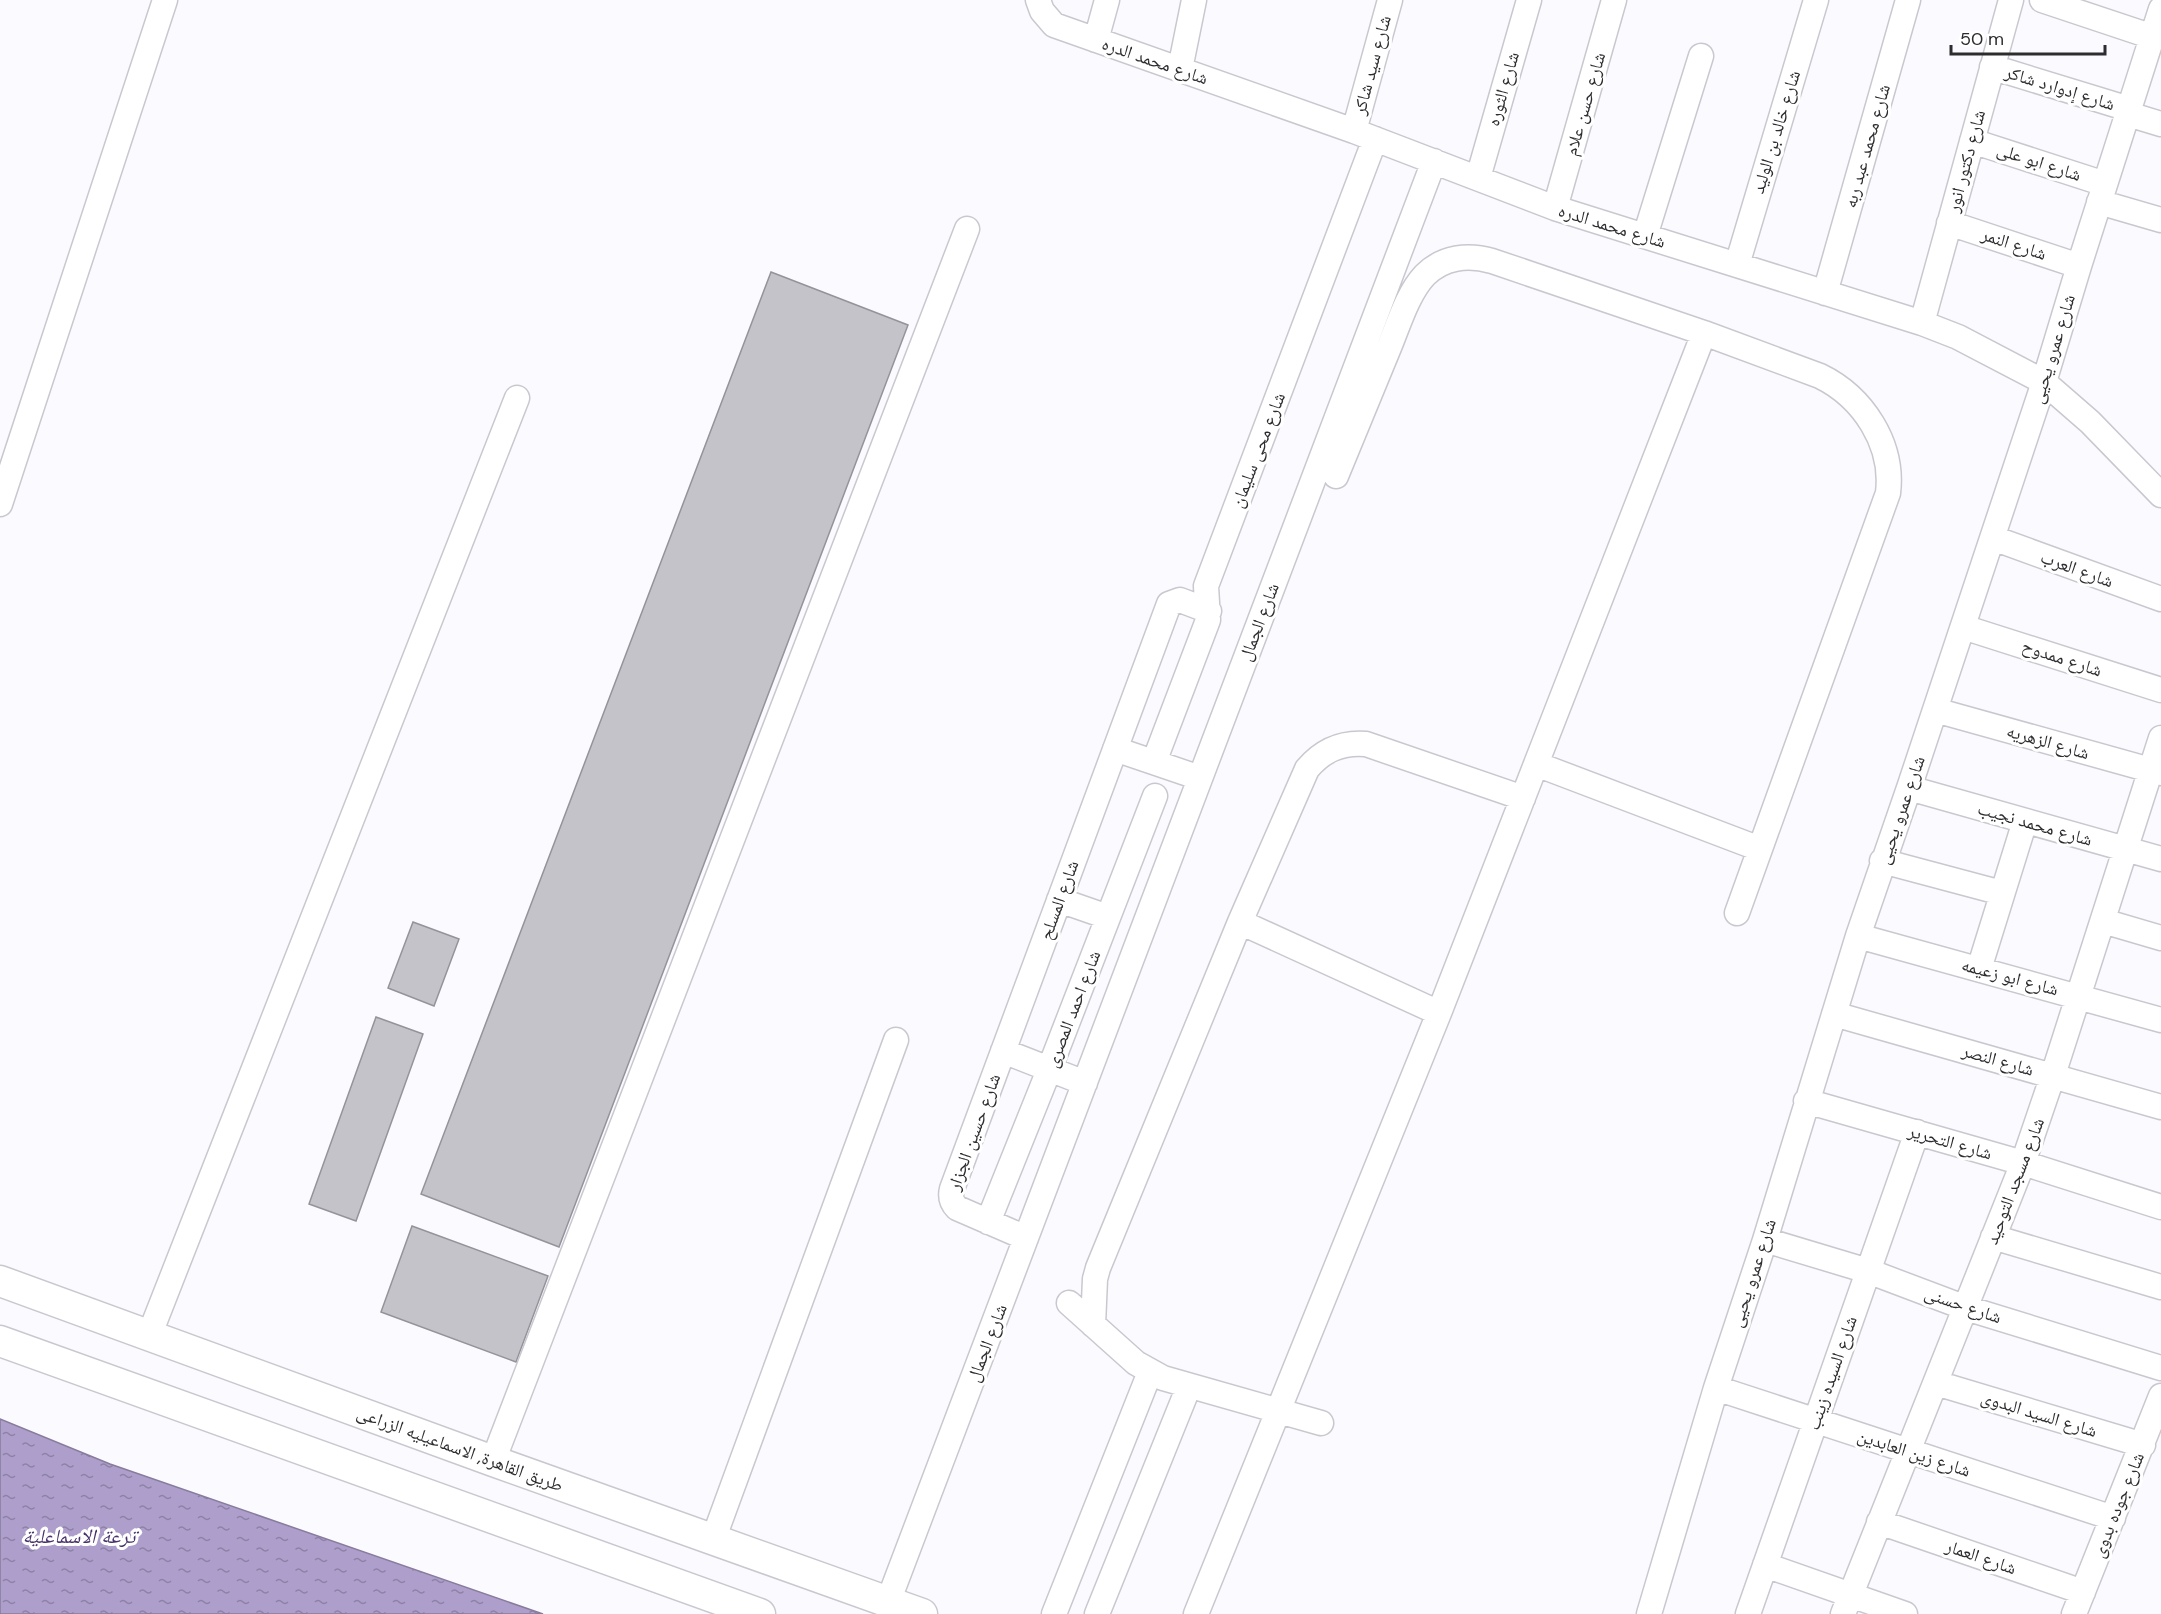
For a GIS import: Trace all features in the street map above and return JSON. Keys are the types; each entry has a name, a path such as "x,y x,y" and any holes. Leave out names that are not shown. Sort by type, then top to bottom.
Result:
{"main road":[{"name":"طريق القاهرة, الاسماعيليه الزراعى","path":"0,1281 493,1461 922,1614"},
{"path":"0,1341 760,1614"}],"street":[{"path":"0,504 165,0"},
{"name":"شارع محمد الدره","path":"1038,0 1042,11 1054,25 1364,135 1555,208 1958,336 2044,382 2090,422 2161,493"},
{"path":"1096,40 1107,0"},
{"path":"1180,69 1194,0"},
{"name":"شارع سيد شاكر","path":"1364,135 1390,0"},
{"name":"شارع الثوره","path":"1478,178 1529,0"},
{"name":"شارع حسن علام","path":"1555,208 1614,0"},
{"name":"شارع خالد بن الوليد","path":"1737,265 1816,0"},
{"name":"شارع محمد عبد ربه","path":"1825,293 1908,0"},
{"name":"شارع دكتور انور","path":"1923,323 2011,0"},
{"path":"2042,0 2157,27"},
{"name":"شارع عمرو يحيى","path":"1649,1614 1716,1388 1765,1240 1806,1101 1882,861 1909,788 1993,538 2157,27"},
{"path":"1645,236 1701,56"},
{"name":"شارع إدوارد شاكر","path":"1992,67 2129,111 2161,124"},
{"name":"شارع محى سليمان","path":"1154,762 1205,629 1209,611 1205,595 1206,586 1364,135"},
{"name":"شارع ابو على","path":"1972,141 2102,193 2161,220"},
{"name":"شارع الجمال","path":"888,1602 1434,161"},
{"name":"شارع النمر","path":"1949,223 2079,266"},
{"path":"493,1461 967,229"},
{"path":"1336,476 1401,318 1418,283 1435,267 1446,261 1469,256 1492,261 1704,333 1820,376 1847,392 1858,403 1885,450 1889,471 1888,493 1737,913"},
{"path":"1196,1614 1439,1013 1704,333"},
{"path":"149,1336 518,398"},
{"name":"شارع العرب","path":"1993,538 2161,599"},
{"name":"شارع المسلح","path":"1004,1051 1169,604 1180,600 1209,611"},
{"name":"شارع ممدوح","path":"1963,627 2161,690"},
{"name":"شارع الزهريه","path":"1935,710 2156,772"},
{"name":"شارع مسجد التوحيد","path":"1847,1604 2023,1163 2125,849 2156,772 2161,738"},
{"path":"1093,1324 1095,1279 1098,1268 1240,922 1307,769 1314,760 1333,748 1354,743 1366,744 1523,798"},
{"path":"1115,749 1200,778"},
{"path":"1536,764 1760,849"},
{"name":"شارع محمد نجيب","path":"1909,788 2161,859"},
{"name":"شارع احمد المصرى","path":"988,1222 1155,796"},
{"path":"1979,969 2025,821"},
{"path":"1882,861 2002,893"},
{"path":"1059,900 1108,917"},
{"path":"2103,921 2161,938"},
{"path":"1240,922 1439,1013"},
{"name":"شارع ابو زعيمه","path":"1858,936 2161,1020"},
{"path":"1078,994 1113,1009"},
{"name":"شارع النصر","path":"1834,1014 2161,1107"},
{"path":"713,1540 896,1040"},
{"path":"1004,1051 1085,1083"},
{"name":"شارع حسين الجزار","path":"1004,1051 950,1196 957,1208 1026,1238"},
{"name":"شارع التحرير","path":"1806,1101 2023,1163 2161,1207"},
{"name":"شارع السيده زينب","path":"1748,1614 1917,1132"},
{"path":"1994,1237 2161,1287"},
{"name":"شارع حسنى","path":"1765,1240 1868,1271 1966,1308 2161,1368"},
{"path":"1069,1304 1136,1363 1150,1372 1189,1386 1321,1423"},
{"path":"1054,1614 1150,1372"},
{"name":"شارع السيد البدوى","path":"1936,1383 2143,1445"},
{"path":"1097,1614 1189,1386"},
{"name":"شارع زين العابدين","path":"1716,1388 2112,1518"},
{"name":"شارع جوده بدوى","path":"2079,1603 2161,1396"},
{"name":"شارع العمار","path":"1879,1522 2079,1603"},
{"path":"1765,1565 1847,1604 1905,1614"}],"water":[{"name":"ترعة الاسماعلية","path":"0,1419 110,1464 543,1614 0,1614"}],"building":[{"path":"771,272 908,325 559,1247 421,1194"},
{"path":"413,922 459,939 434,1006 388,988"},
{"path":"376,1017 423,1034 356,1221 309,1204"},
{"path":"412,1226 548,1276 516,1362 381,1312"}]}
